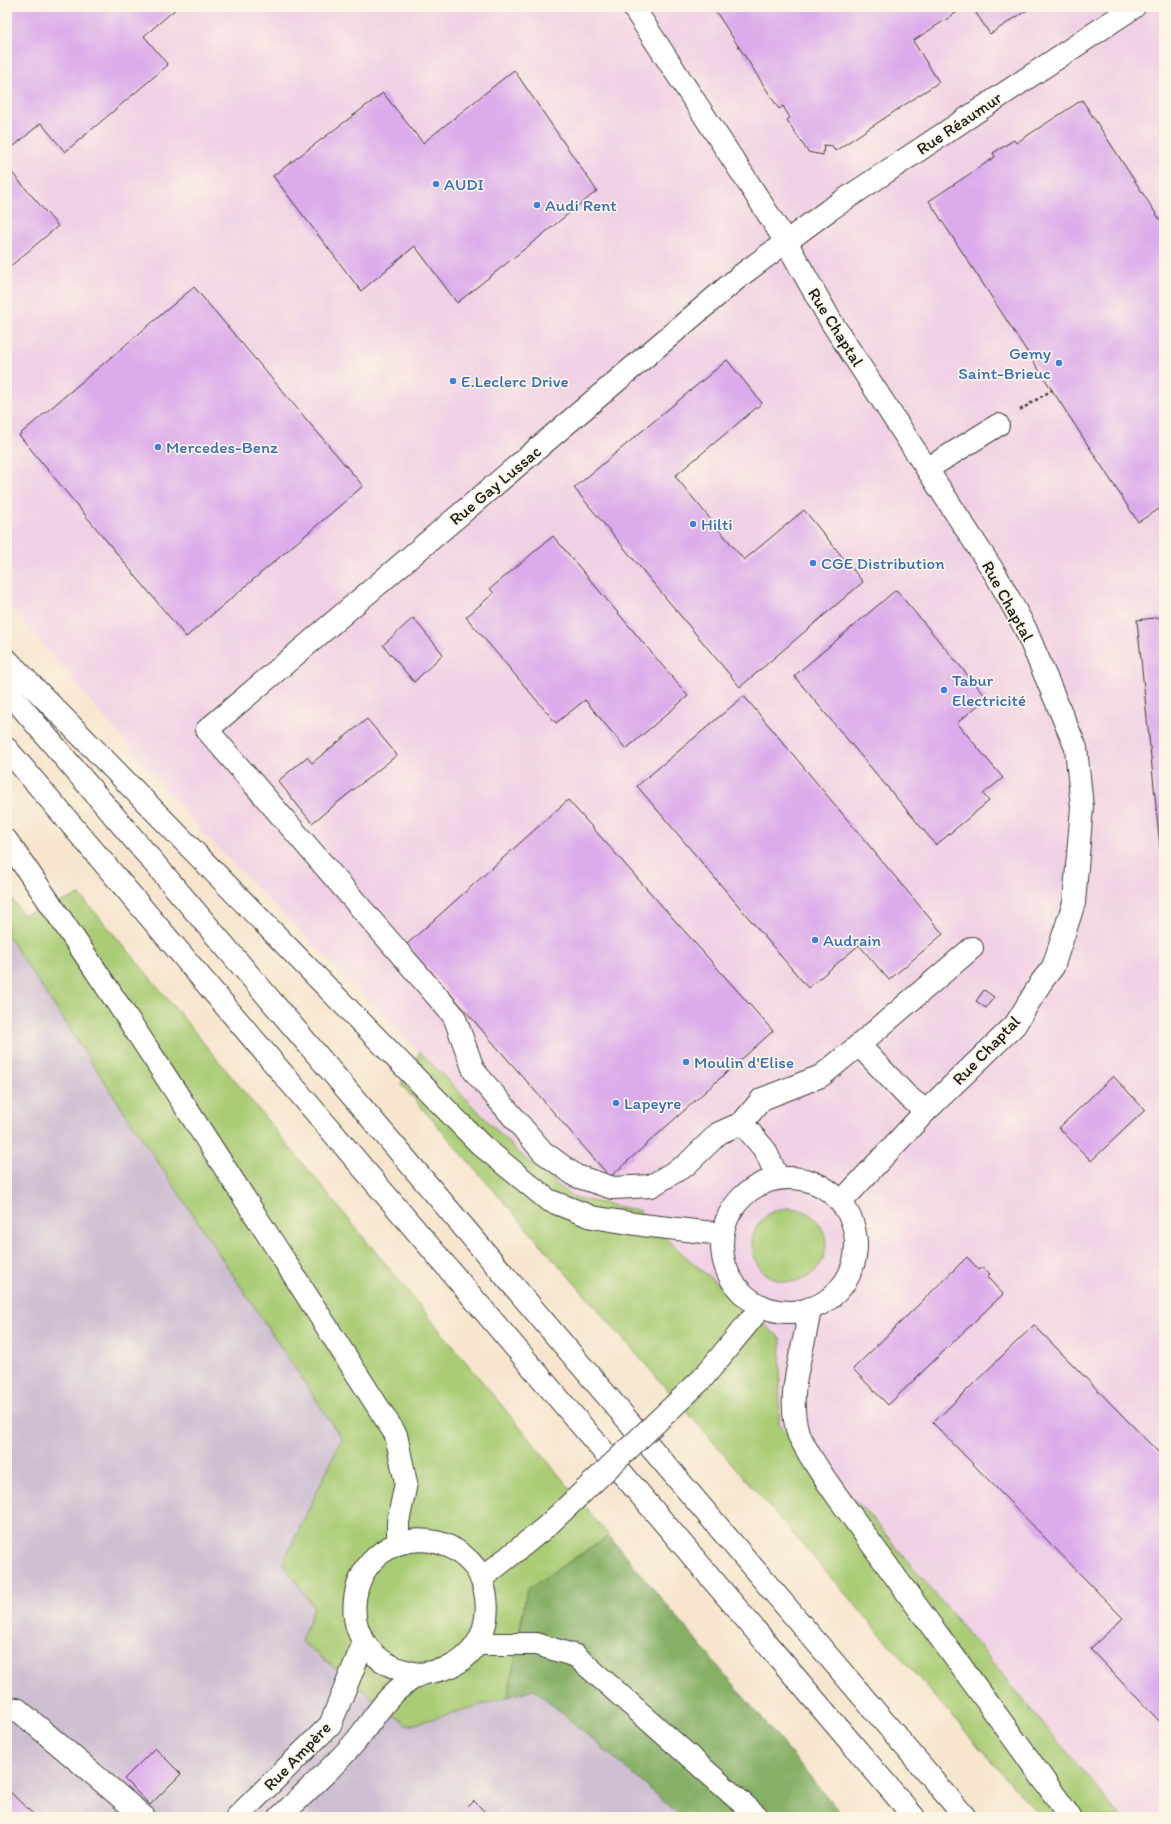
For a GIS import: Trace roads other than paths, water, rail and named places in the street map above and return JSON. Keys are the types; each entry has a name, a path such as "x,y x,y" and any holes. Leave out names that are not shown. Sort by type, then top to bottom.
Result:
{"main road":[{"name":"Rue Chaptal","path":"633,7 786,242 832,323 996,575 1025,628 1076,748 1082,807 1074,903 1053,968 1042,981 1015,1025 926,1111 841,1202"},
{"name":"Rue Réaumur","path":"786,242 829,210 1134,7"},
{"name":"Rue Gay Lussac","path":"742,1123 719,1133 686,1165 651,1186 613,1188 576,1176 544,1152 474,1072 454,1016 207,730 740,276 786,242"},
{"path":"927,470 998,425"},
{"path":"7,660 481,1145 548,1200 592,1217 642,1225 722,1234"},
{"path":"7,690 965,1817"},
{"path":"7,749 914,1817"},
{"path":"7,841 62,919 194,1119 396,1435 406,1482 398,1522 398,1544"},
{"path":"778,1178 765,1150 742,1123 762,1099 821,1076 972,948"},
{"path":"859,1045 906,1095 926,1111"},
{"path":"778,1178 796,1178 813,1182 828,1190 841,1202 852,1221 856,1242 854,1263 844,1282 829,1298 810,1308 794,1312 778,1311 762,1306 747,1297 735,1284 726,1270 722,1252 722,1234 729,1214 741,1197 758,1185 778,1178"},
{"path":"481,1578 547,1526 702,1378 762,1306"},
{"path":"810,1308 793,1400 798,1433 815,1465 1070,1817"},
{"path":"417,1540 437,1542 455,1550 470,1562 481,1578 487,1601 486,1623 477,1644 466,1656 452,1666 437,1672 421,1674 404,1672 388,1666 374,1655 364,1642 356,1624 354,1611 357,1586 366,1568 380,1554 398,1544 417,1540"},
{"name":"Rue Ampère","path":"237,1817 330,1725 364,1642"},
{"path":"477,1644 536,1644 576,1656 758,1817"},
{"name":"Rue Ampère","path":"280,1817 354,1743 393,1694 421,1674"},
{"path":"7,1712 17,1709 144,1817"}],"place":[{"name":"AUDI","path":"436,184"},
{"name":"Audi Rent","path":"537,205"},
{"name":"Gemy Saint-Brieuc","path":"1059,363"},
{"name":"E.Leclerc Drive","path":"453,381"},
{"name":"Mercedes-Benz","path":"158,447"},
{"name":"Hilti","path":"693,524"},
{"name":"CGE Distribution","path":"813,563"},
{"name":"Tabur Electricité","path":"944,690"},
{"name":"Audrain","path":"815,940"},
{"name":"Moulin d'Elise","path":"686,1062"},
{"name":"Lapeyre","path":"616,1103"}]}
